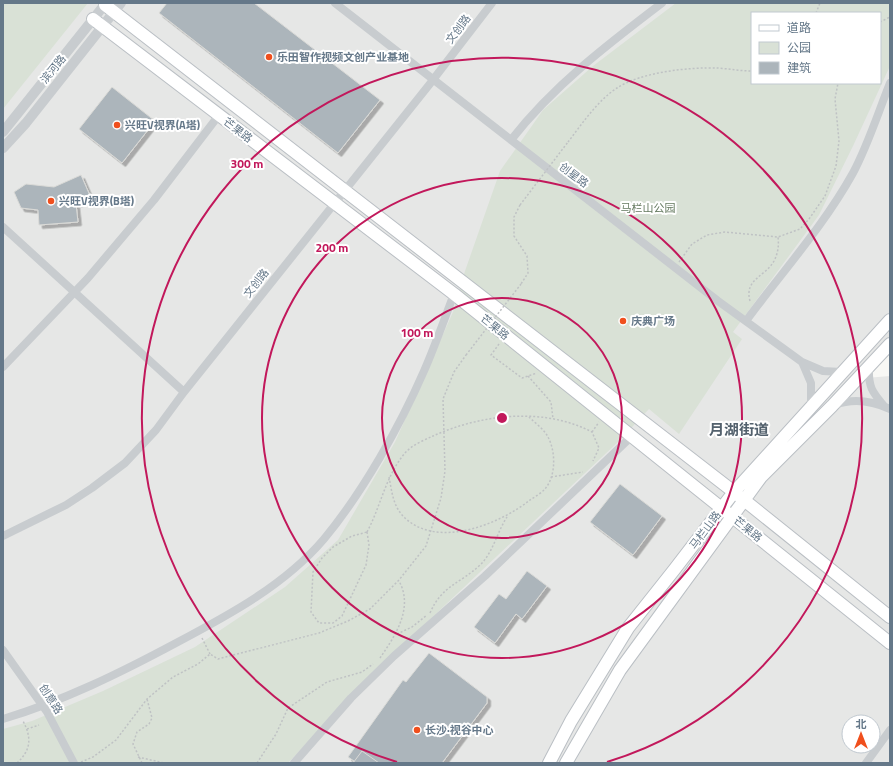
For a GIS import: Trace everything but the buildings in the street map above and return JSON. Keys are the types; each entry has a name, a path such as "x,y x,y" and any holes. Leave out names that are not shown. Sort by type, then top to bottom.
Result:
{"main road":[{"name":"芒果路","path":"111,6 734,492 890,617"},
{"name":"芒果路","path":"98,23 454,294 890,642"},
{"name":"马栏山路","path":"549,763 571,721 628,628 734,492 811,405 890,320"},
{"name":"马栏山路","path":"566,763 620,670 761,477 832,406 890,344"}],"street":[{"name":"创星路","path":"335,3 746,321 802,362 823,371 841,372"},
{"name":"文创路","path":"3,536 66,506 92,488 125,462 156,430 184,392 434,79 492,3"},
{"path":"511,140 541,105 580,69 611,42 662,3"},
{"name":"滨河路","path":"3,148 111,6"},
{"name":"滨河路","path":"3,132 98,23"},
{"path":"746,321 817,230 838,198 854,171 890,83"},
{"path":"3,366 75,293 154,200 219,115"},
{"path":"3,227 184,392"},
{"path":"3,719 43,707 148,658 199,631 278,582 302,563 333,527 387,445 424,371 454,294"},
{"path":"802,362 811,383 811,405"},
{"path":"869,366 869,382 873,392 887,408"},
{"path":"832,406 852,400 887,408"},
{"path":"294,763 351,698 433,616 485,576 632,436"},
{"name":"创意路","path":"3,650 43,707 74,763"},
{"path":"866,763 890,730"}],"path":[{"path":"881,22 890,17"},
{"path":"199,631 210,654 218,659 319,633 335,627 370,609 399,580 426,546 441,498 445,471 443,399 454,372 528,273 527,256 514,236 514,216 520,204 596,107 617,88 644,76 681,70 717,68 751,71"},
{"path":"675,266 692,244 707,235 725,232 778,237 800,229 809,219 828,189 836,166 839,141 835,99 838,84"},
{"path":"758,305 749,301 749,288 753,281 773,262 779,249 778,237"},
{"path":"505,336 491,355 522,378 548,370"},
{"path":"528,376 551,402 552,419"},
{"path":"389,477 396,507 405,518 421,529 431,532 473,529 508,516 545,489 551,477 554,463 552,448 548,436 528,416"},
{"path":"367,532 352,536 333,547 322,558 313,572 311,612 319,623 333,623 342,616 355,592 366,565 369,545 367,532 376,514 382,492 389,477 406,452 418,443 444,431 487,418 528,416 578,424 592,432 599,448 592,463"},
{"path":"551,477 583,472 588,467"},
{"path":"397,634 433,616 441,594 480,565 488,555 500,527 508,516"},
{"path":"257,763 276,734 288,708 327,682 362,672 377,661 397,634 404,611 404,590 399,580"},
{"path":"333,623 335,627"},
{"path":"79,763 93,757 116,740 147,699 173,677 198,664 210,654"},
{"path":"142,763 133,744 137,732 149,724 152,718 147,699"},
{"path":"16,763 24,756 30,745 27,729 20,714"},
{"path":"27,729 39,725"},
{"path":"138,757 164,763"}],"shaded area":[{"path":"3,3 890,3 890,339 853,379 890,376 890,763 3,763"}],"green space":[{"path":"3,3 88,3 3,109"},
{"name":"马栏山公园","path":"676,3 890,3 890,66 853,146 819,215 733,332 742,339 679,434 649,409 619,441 370,676 288,763 3,763 3,729 32,721 103,691 195,647 285,587 338,540 395,442 453,312 465,271 500,171 543,110 593,66"}],"place":[{"name":"乐田智作视频文创产业基地","path":"269,57"},
{"name":"兴旺V视界(A塔)","path":"117,125"},
{"name":"兴旺V视界(B塔)","path":"51,201"},
{"name":"庆典广场","path":"623,321"},
{"name":"长沙·视谷中心","path":"417,730"}],"district":[{"name":"月湖街道","path":"739,430"}]}
